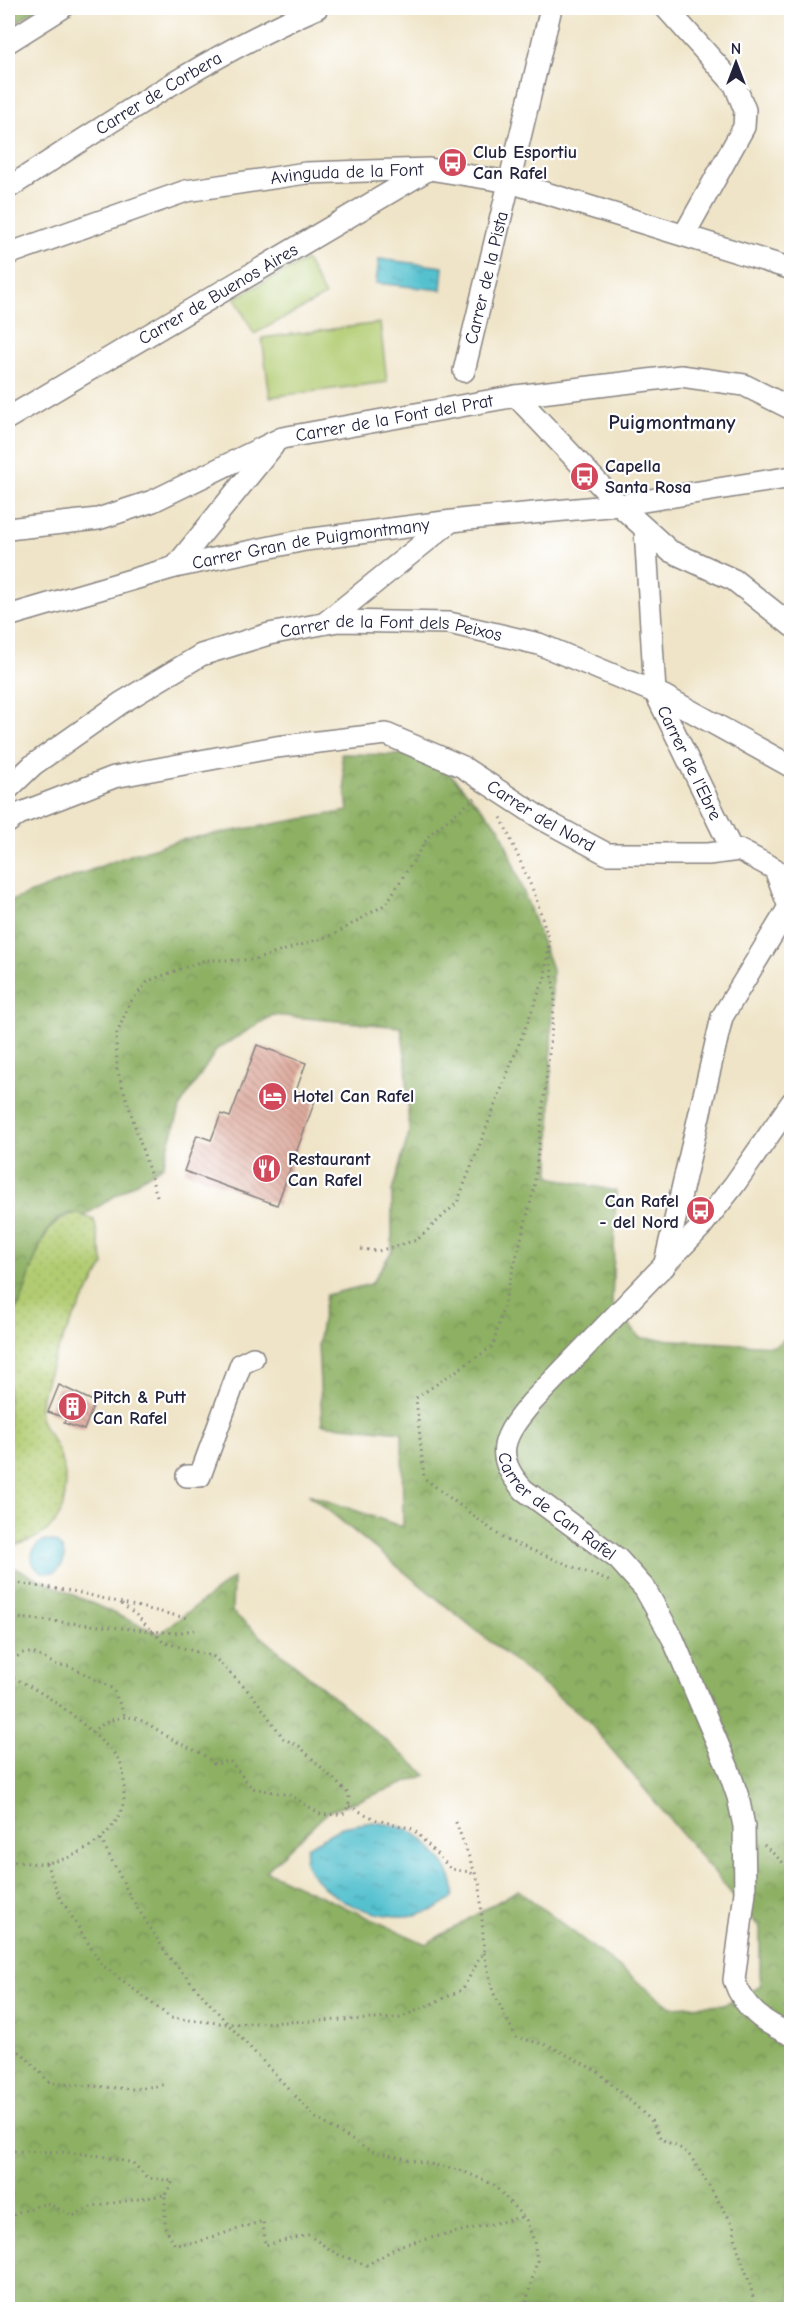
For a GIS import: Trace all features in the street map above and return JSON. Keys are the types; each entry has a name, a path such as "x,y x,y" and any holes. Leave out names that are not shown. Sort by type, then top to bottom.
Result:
{"street":[{"path":"8,42 63,8"},
{"name":"Carrer de Corbera","path":"8,188 170,85 262,32 317,8"},
{"name":"Carrer de la Pista","path":"464,371 551,8"},
{"path":"666,8 735,85 745,110 744,128 684,235"},
{"name":"Avinguda de la Font","path":"8,254 186,191 306,173 429,170 510,182 792,269"},
{"name":"Carrer de Buenos Aires","path":"8,418 429,170"},
{"name":"Carrer de la Font del Prat","path":"8,529 98,519 153,501 277,440 516,396 681,376 744,385 792,410"},
{"path":"516,396 619,505 670,551 734,580 792,626"},
{"path":"175,567 277,440"},
{"name":"Carrer Gran de Puigmontmany","path":"8,616 175,567 305,540 450,522 619,505 792,477"},
{"path":"325,623 450,522"},
{"name":"Carrer de l'Ebre","path":"645,529 655,692 732,850"},
{"name":"Carrer de la Font dels Peixos","path":"8,789 33,765 121,703 201,655 269,634 325,623 449,623 502,633 539,644 655,692 792,767"},
{"name":"Carrer del Nord","path":"8,822 19,814 114,777 276,747 386,734 461,766 489,786 607,854 708,854 740,850 775,869 789,907 722,1017 664,1267"},
{"name":"Carrer de Can Rafel","path":"792,1101 734,1185 700,1228 516,1421 506,1441 506,1465 511,1476 524,1490 618,1559 651,1597 673,1639 728,1768 738,1797 744,1826 745,1892 734,1980 738,1991 754,2015 792,2035"},
{"path":"187,1476 200,1476 241,1364 253,1358"}],"path":[{"path":"157,1196 117,1069 116,1036 129,1004 148,981 205,960 254,960 335,934 386,904 430,834 489,786 536,895 549,940 555,999 534,1189 493,1346 416,1398 422,1467 424,1478 504,1539 614,1583"},
{"path":"361,1249 378,1251 417,1240 457,1203 536,1003 545,977 549,940"},
{"path":"8,1582 72,1592 186,1618"},
{"path":"92,1731 114,1717 125,1716 145,1721 180,1743 204,1752 214,1764 230,1761 252,1788 290,1795 322,1815 343,1814 349,1806 349,1794 299,1746 284,1739 274,1721 254,1697 214,1657 163,1642 136,1615 119,1602"},
{"path":"8,1617 174,1633 194,1630"},
{"path":"8,1664 22,1653 33,1653 57,1665 70,1666 113,1689 125,1716"},
{"path":"8,1675 61,1704 92,1731 120,1762 124,1785 123,1811 110,1832 101,1839 74,1853 46,1863 8,1861"},
{"path":"349,1806 377,1820 413,1829 451,1869 470,1872 476,1876"},
{"path":"454,1820 480,1887 484,1951 493,1992 516,2037 550,2046 597,2071 651,2120 661,2139 682,2149 691,2157 734,2226 735,2239 749,2280 754,2310"},
{"path":"744,1826 792,1871"},
{"path":"101,1839 130,1896 168,1956 316,2118 369,2151 464,2171 494,2185 526,2220 534,2241 537,2261 524,2310"},
{"path":"46,1863 59,1896 101,1964 171,2018 228,2024 400,2018 462,1990 484,1951"},
{"path":"8,2047 22,2053 50,2083 133,2089 164,2085"},
{"path":"8,2151 64,2152 133,2163 148,2178 173,2181 165,2194 165,2227 175,2245 197,2242 263,2221 265,2245 308,2235 337,2254 368,2265 401,2245 522,2217"},
{"path":"8,2218 47,2203 73,2216 93,2206 165,2194"}],"green space":[{"path":"8,8 37,8 8,29"},
{"path":"306,260 325,296 254,334 235,298"},
{"path":"380,323 387,382 270,397 262,338"},
{"path":"341,754 406,755 449,773 500,828 552,969 550,1177 616,1191 612,1304 640,1338 775,1346 791,1334 791,2309 8,2309 8,1565 159,1634 233,1578 232,1612 427,1775 328,1812 266,1871 426,1944 518,1890 671,2007 726,2004 760,1986 760,1928 588,1721 308,1494 403,1527 402,1432 322,1424 318,1345 326,1295 371,1284 392,1251 392,1191 409,1133 406,1061 401,1027 273,1015 217,1049 181,1105 163,1165 84,1216 71,1213 60,1218 51,1227 37,1254 21,1301 8,1322 8,902 130,855 181,840 348,811"},
{"path":"78,1213 94,1220 104,1265 57,1351 44,1388 39,1412 46,1431 60,1454 65,1478 64,1502 54,1524 45,1532 32,1540 8,1547 8,1322 23,1292 42,1242 51,1228 63,1218"}],"water":[{"path":"379,259 443,267 441,290 376,283"},
{"path":"48,1541 59,1546 64,1557 59,1568 48,1573 37,1568 32,1557 37,1546"},
{"path":"373,1822 403,1827 423,1840 446,1868 454,1888 453,1897 436,1909 416,1915 395,1916 372,1912 351,1904 332,1893 316,1879 305,1862 307,1847 342,1827"}],"building":[{"path":"257,1045 306,1063 296,1091 316,1098 277,1205 184,1171 197,1135 211,1140 221,1114 230,1117"},
{"name":"Pitch & Putt Can Rafel","path":"59,1385 95,1402 84,1430 64,1423 66,1418 48,1412"}],"place":[{"name":"Club Esportiu Can Rafel","path":"452,162"},
{"name":"Capella Santa Rosa","path":"584,476"},
{"name":"Hotel Can Rafel","path":"272,1096"},
{"name":"Restaurant Can Rafel","path":"267,1169"},
{"name":"Can Rafel - del Nord","path":"700,1211"},
{"name":"Pitch & Putt Can Rafel","path":"72,1407"}],"district":[{"name":"Puigmontmany","path":"672,422"}]}
